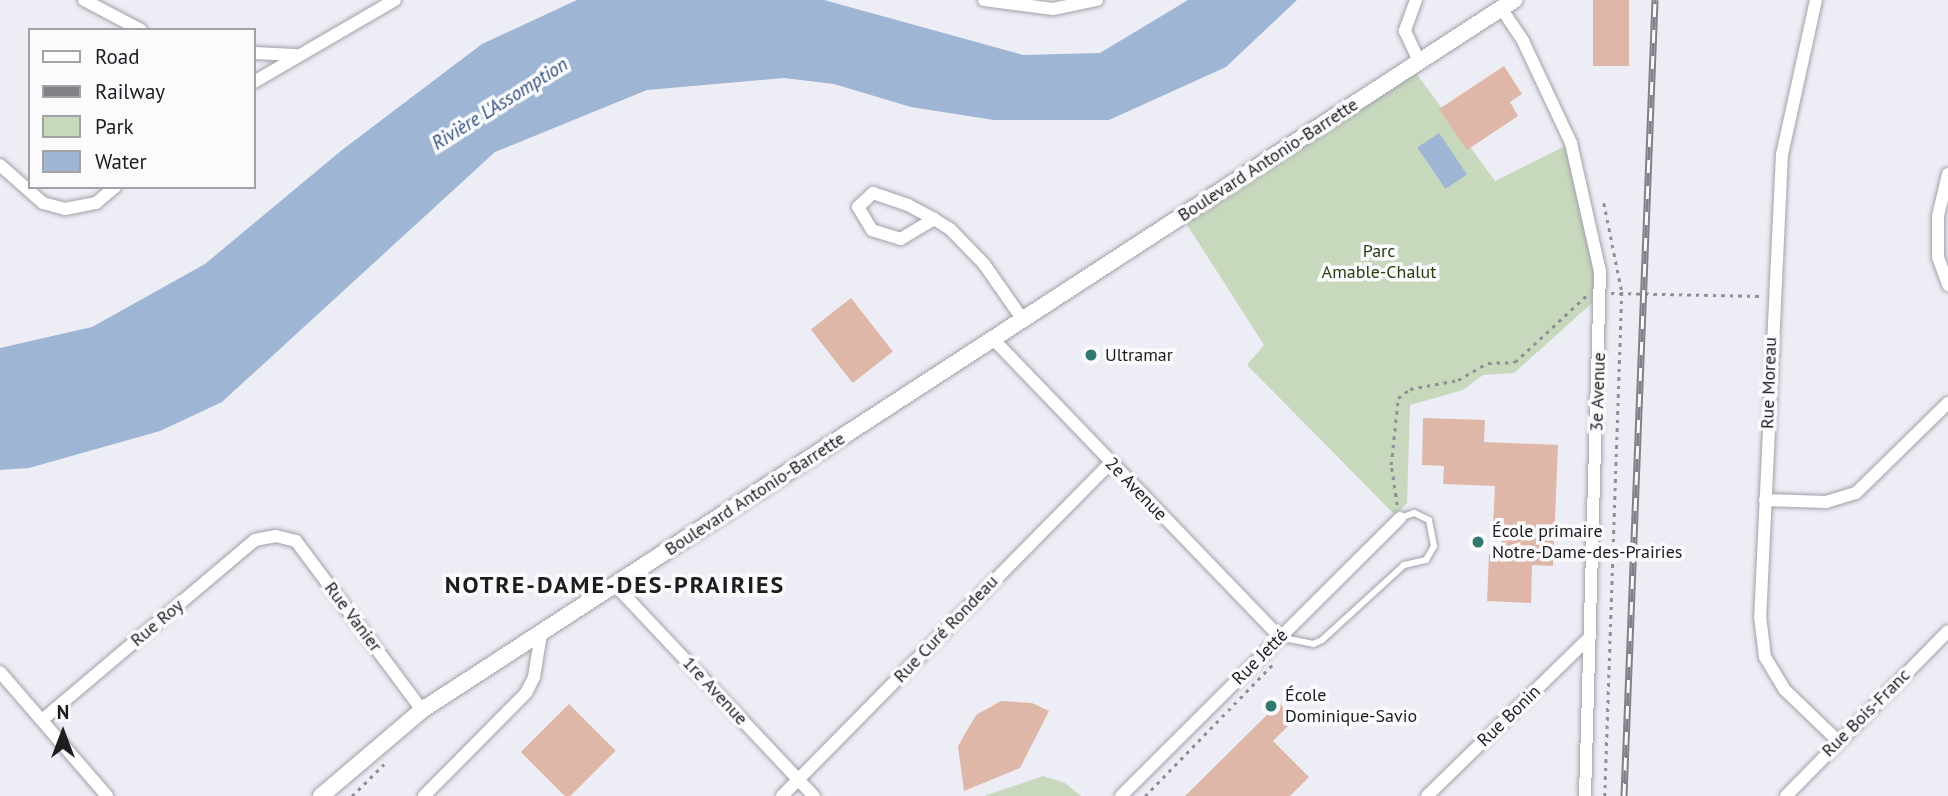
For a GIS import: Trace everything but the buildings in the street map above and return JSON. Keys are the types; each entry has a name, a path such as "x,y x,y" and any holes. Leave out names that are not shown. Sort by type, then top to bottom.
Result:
{"street":[{"path":"84,0 137,28"},
{"path":"256,81 296,55 395,0"},
{"path":"984,0 1053,9 1097,0"},
{"path":"1416,0 1405,31 1419,61"},
{"name":"Rue Moreau","path":"1816,0 1782,154 1772,296 1760,616 1765,657 1784,690 1838,741"},
{"name":"Boulevard Antonio-Barrette","path":"321,796 422,710 1508,4"},
{"name":"3e Avenue","path":"1508,4 1571,143 1602,293 1585,796"},
{"path":"256,53 296,55"},
{"path":"0,165 43,203 65,209 96,203 113,189"},
{"path":"1948,174 1938,216 1938,257 1948,285"},
{"path":"934,219 901,239 872,230 858,207 873,193 934,219 984,264 1023,320"},
{"name":"2e Avenue","path":"993,339 1110,463 1285,638"},
{"path":"1765,500 1826,502 1856,493 1948,403"},
{"name":"Rue Curé Rondeau","path":"782,796 1110,463"},
{"name":"Rue Jetté","path":"1121,796 1285,638 1400,518"},
{"name":"Rue Vanier","path":"276,536 296,541 422,710"},
{"name":"Rue Roy","path":"42,720 255,540 276,536"},
{"name":"1re Avenue","path":"615,585 814,796"},
{"name":"Rue Bois-Franc","path":"1786,796 1948,631"},
{"path":"424,796 526,693 534,677 541,634"},
{"name":"Rue Bonin","path":"1427,796 1590,637"},
{"path":"0,672 107,796"}],"lane":[{"path":"1285,638 1314,644 1322,640 1404,565 1426,560 1432,553 1434,530 1429,520 1414,513 1400,518"}],"path":[{"name":"3e Avenue","path":"1604,203 1622,292 1605,796"},
{"path":"1400,518 1391,465 1398,398 1410,389 1458,380 1483,365 1515,362 1582,297 1622,292 1772,296"},
{"path":"1145,796 1271,670 1285,638"}],"green space":[{"name":"Parc Amable-Chalut","path":"1416,73 1495,181 1571,143 1602,294 1514,373 1483,375 1463,390 1410,405 1407,503 1395,515 1247,365 1264,345 1182,217"},
{"path":"1043,776 1065,783 1081,796 984,796"}],"water":[{"name":"Rivière L'Assomption","path":"577,0 824,0 1023,55 1100,53 1188,0 1297,0 1226,67 1109,120 994,120 911,107 834,84 784,78 647,90 495,152 222,402 160,431 29,468 0,470 0,348 92,327 205,264 342,150 482,44"},
{"path":"1439,133 1467,174 1445,189 1417,148"}],"railway":[{"path":"1624,796 1655,0"}],"place":[{"name":"Ultramar","path":"1091,355"},
{"name":"École primaire Notre-Dame-des-Prairies","path":"1478,542"},
{"name":"École Dominique-Savio","path":"1271,706"}],"district":[{"name":"NOTRE-DAME-DES-PRAIRIES","path":"615,585"}]}
